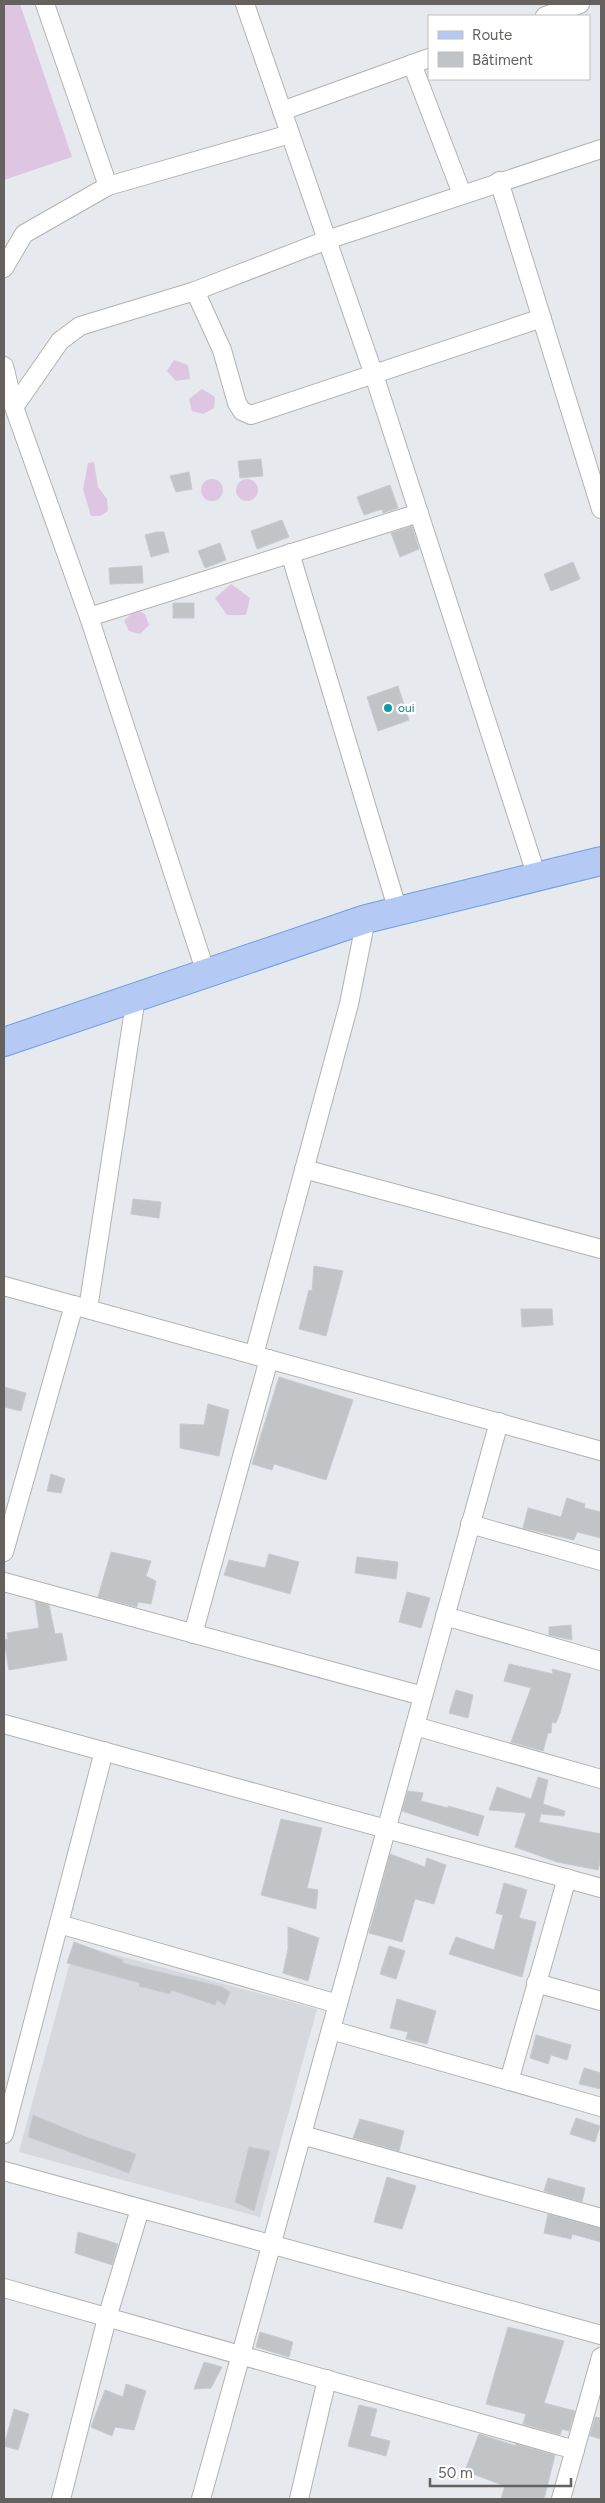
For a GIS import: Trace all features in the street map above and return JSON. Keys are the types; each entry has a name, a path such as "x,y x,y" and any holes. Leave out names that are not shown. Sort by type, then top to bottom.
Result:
{"main road":[{"path":"4,1042 366,919 601,861"}],"street":[{"path":"45,4 108,186"},
{"path":"245,4 374,374 537,877"},
{"path":"548,15 580,4"},
{"path":"282,110 428,58"},
{"path":"412,64 462,194"},
{"path":"4,268 24,234 108,186 290,134"},
{"path":"14,407 60,341 80,326 195,291 327,240 499,181 601,149"},
{"path":"499,181 601,510"},
{"path":"195,291 222,350 237,403 242,411 250,415 542,318"},
{"path":"4,366 14,407 89,617 206,973"},
{"path":"89,617 419,513"},
{"path":"290,553 398,911"},
{"path":"192,1634 262,1357 304,1170 349,1004 366,919"},
{"path":"4,1552 81,1307 136,997"},
{"path":"304,1170 601,1249"},
{"path":"4,1286 601,1451"},
{"path":"201,2499 499,1422"},
{"path":"470,1524 601,1560"},
{"path":"4,1582 423,1696"},
{"path":"445,1616 601,1661"},
{"path":"4,1724 601,1888"},
{"path":"414,1726 601,1779"},
{"path":"4,2134 104,1751"},
{"path":"508,2081 566,1878"},
{"path":"58,1924 338,2004"},
{"path":"536,1983 601,2001"},
{"path":"331,2030 601,2107"},
{"path":"302,2135 601,2218"},
{"path":"4,2172 601,2335"},
{"path":"61,2499 107,2318 140,2208"},
{"path":"4,2288 575,2450"},
{"path":"561,2499 601,2357"},
{"path":"299,2499 326,2379"}],"shaded area":[{"path":"4,4 20,4 72,157 4,180"},
{"path":"174,360 188,365 190,379 176,381 167,371"},
{"path":"202,389 215,397 214,408 203,414 192,411 189,399"},
{"path":"94,462 98,487 107,499 108,511 100,516 91,516 83,489 88,463"},
{"path":"208,479 216,479 223,486 223,494 216,501 208,501 201,494 201,486"},
{"path":"247,479 255,482 258,490 255,498 247,501 239,498 236,490 239,482"},
{"path":"231,584 250,598 246,615 227,615 215,598"},
{"path":"136,609 145,614 149,625 140,634 129,631 124,621"},
{"path":"75,1944 317,2009 260,2217 19,2152"}],"building":[{"path":"261,459 263,476 240,478 238,461"},
{"path":"189,472 192,489 176,492 170,476"},
{"path":"390,485 398,508 383,513 382,509 364,515 357,497"},
{"path":"282,520 289,537 257,549 251,531"},
{"path":"412,526 419,549 400,557 391,533"},
{"path":"164,532 169,552 151,557 145,535"},
{"path":"220,543 226,560 205,568 198,551"},
{"path":"573,562 580,579 551,591 544,574"},
{"path":"142,566 143,583 110,584 109,568"},
{"path":"173,603 194,603 194,618 173,618"},
{"name":"oui","path":"398,686 409,720 378,731 367,697"},
{"path":"133,1199 161,1202 159,1218 131,1214"},
{"path":"314,1266 343,1271 326,1336 299,1329 309,1290 312,1291"},
{"path":"521,1309 552,1309 553,1325 522,1327"},
{"path":"279,1377 353,1400 326,1480 274,1464 272,1470 252,1464"},
{"path":"4,1387 26,1393 21,1411 4,1407"},
{"path":"208,1404 229,1410 219,1456 180,1448 180,1424 204,1425"},
{"path":"51,1474 65,1479 61,1493 47,1491"},
{"path":"567,1498 585,1504 584,1508 601,1512 601,1538 577,1532 574,1540 523,1528 528,1508 561,1517"},
{"path":"111,1552 151,1561 146,1576 156,1581 151,1604 138,1602 137,1607 98,1597"},
{"path":"269,1554 299,1562 290,1594 224,1575 229,1560 265,1568"},
{"path":"357,1557 398,1562 396,1579 355,1573"},
{"path":"407,1592 430,1598 421,1628 399,1622"},
{"path":"35,1601 49,1605 55,1634 62,1633 67,1660 9,1670 4,1640 8,1639 7,1633 39,1628"},
{"path":"571,1625 572,1640 549,1635 549,1627"},
{"path":"509,1664 553,1674 552,1669 571,1674 560,1713 556,1723 552,1722 551,1733 548,1733 543,1751 511,1742 531,1688 504,1681"},
{"path":"456,1690 473,1695 468,1718 449,1713"},
{"path":"538,1777 548,1780 543,1804 565,1811 564,1816 541,1814 539,1822 601,1834 601,1858 598,1870 557,1862 515,1847 526,1813 489,1810 497,1787 531,1799"},
{"path":"408,1791 423,1793 421,1801 484,1816 478,1836 402,1811"},
{"path":"281,1819 322,1828 307,1888 318,1890 316,1909 261,1895"},
{"path":"390,1854 425,1867 427,1858 446,1865 434,1904 415,1899 402,1942 369,1933"},
{"path":"504,1883 527,1890 519,1918 536,1922 522,1977 449,1954 456,1937 494,1950 503,1915 496,1913"},
{"path":"288,1927 319,1938 308,1981 283,1973 288,1949"},
{"path":"74,1942 123,1960 122,1963 222,1987 230,1992 225,2005 217,2000 215,2005 171,1990 170,1994 139,1986 140,1983 67,1963"},
{"path":"389,1946 405,1951 396,1979 380,1974"},
{"path":"397,1999 436,2011 427,2044 406,2039 408,2032 390,2028"},
{"path":"536,2035 571,2045 567,2060 551,2055 548,2064 530,2058"},
{"path":"584,2068 601,2073 601,2089 579,2084"},
{"path":"33,2115 86,2137 136,2154 129,2173 28,2137"},
{"path":"576,2118 600,2126 595,2142 570,2134"},
{"path":"360,2119 404,2131 399,2151 353,2138"},
{"path":"249,2147 270,2151 254,2211 235,2202"},
{"path":"387,2177 416,2186 402,2229 374,2222"},
{"path":"548,2178 585,2188 582,2202 544,2191"},
{"path":"548,2214 601,2228 601,2242 572,2234 571,2239 544,2233"},
{"path":"78,2232 118,2244 112,2265 75,2253"},
{"path":"508,2327 564,2341 544,2403 575,2411 569,2431 562,2429 560,2435 523,2424 526,2414 486,2404"},
{"path":"260,2332 293,2342 289,2357 256,2347"},
{"path":"204,2362 222,2367 211,2388 194,2389"},
{"path":"126,2384 146,2391 134,2430 115,2427 112,2436 91,2427 105,2390 123,2397"},
{"path":"359,2405 377,2409 370,2436 390,2441 386,2456 348,2446"},
{"path":"14,2409 29,2414 18,2450 4,2446"},
{"path":"595,2417 601,2418 601,2439 590,2436"},
{"path":"479,2434 516,2446 516,2444 555,2455 544,2499 501,2499 505,2486 465,2471"}],"place":[{"name":"oui","path":"388,708"}]}
